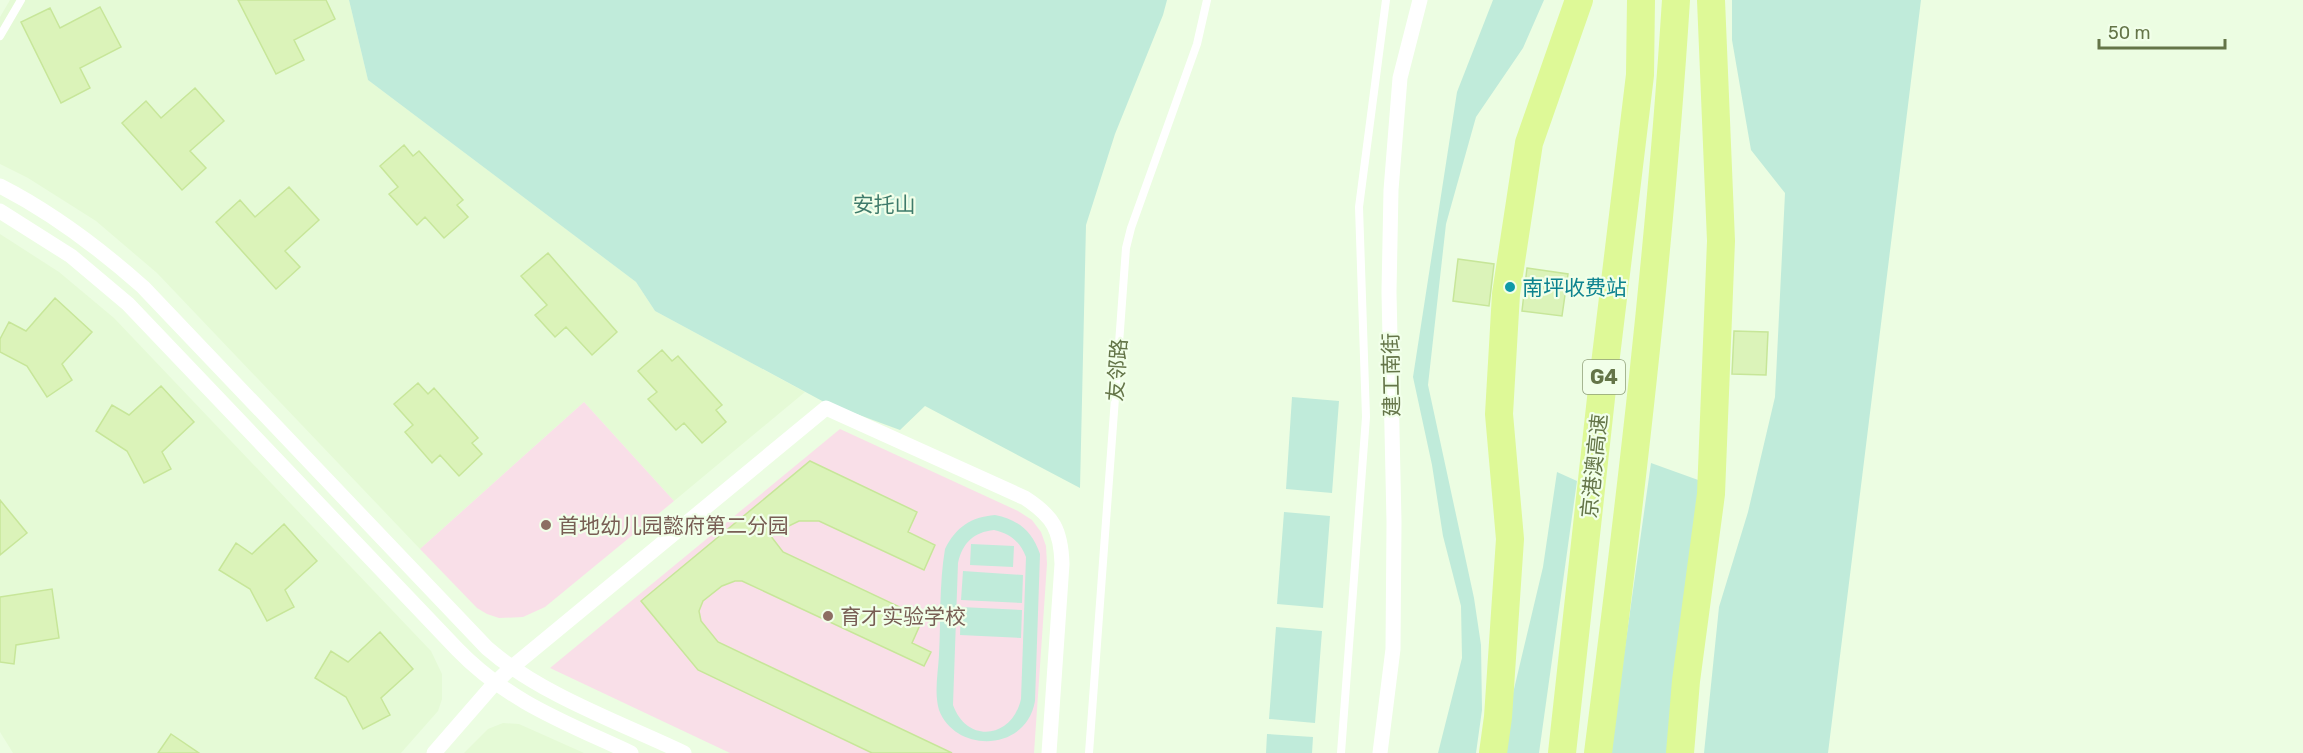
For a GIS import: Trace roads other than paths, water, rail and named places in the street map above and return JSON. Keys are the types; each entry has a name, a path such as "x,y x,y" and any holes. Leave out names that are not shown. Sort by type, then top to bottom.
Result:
{"highway":[{"path":"1493,753 1498,717 1510,539 1499,414 1506,294 1529,143 1579,0"},
{"name":"京港澳高速","path":"1562,753 1603,377 1641,75 1641,0"},
{"name":"京港澳高速","path":"1598,753 1641,393 1669,104 1676,0"},
{"path":"1680,753 1686,681 1711,494 1721,241 1711,0"}],"street":[{"name":"建工南街","path":"1380,753 1393,649 1394,522 1389,292 1390,190 1400,78 1420,0"},
{"path":"0,186 84,237 143,287 480,641 511,668 534,682 684,753"},
{"path":"0,211 71,256 128,304 457,649 494,684 524,702 631,753"},
{"path":"434,753 494,684 511,668 826,408 1025,498 1042,509 1054,525 1061,544 1062,564 1049,753"}],"lane":[{"path":"0,36 21,0"},
{"name":"友邻路","path":"1089,753 1126,248 1131,228 1197,44 1208,0"},
{"path":"1341,753 1366,417 1359,207 1386,0"}],"place":[{"name":"南坪收费站","path":"1510,287"},
{"name":"首地幼儿园懿府第二分园","path":"546,525"},
{"name":"育才实验学校","path":"828,616"}],"park label":[{"name":"安托山","path":"884,204"}]}
